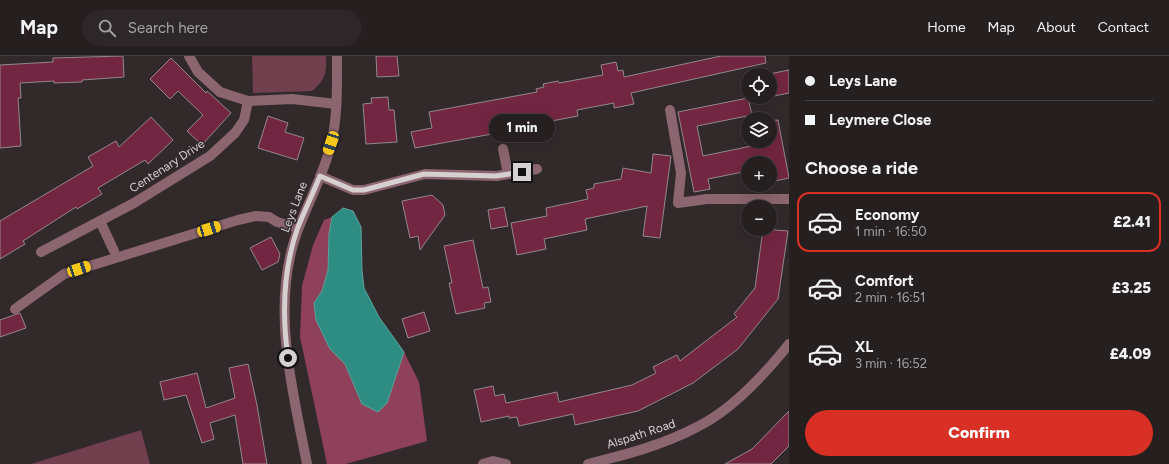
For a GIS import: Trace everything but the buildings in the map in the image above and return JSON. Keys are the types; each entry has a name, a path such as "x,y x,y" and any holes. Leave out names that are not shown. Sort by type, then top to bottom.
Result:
{"street":[{"path":"188,56 198,72 220,92 248,101 292,99 336,104"},
{"name":"Leys Lane","path":"307,464 293,398 284,331 285,290 290,257 298,228 320,176 331,143 336,104 337,56"},
{"name":"Centenary Drive","path":"41,252 100,222 164,186 210,156 235,133 244,120 248,101"},
{"path":"670,110 681,174 678,203 708,198 789,199"},
{"path":"503,149 508,174"},
{"path":"320,176 353,190 364,190 424,174 496,176 537,169"},
{"path":"15,309 64,274 238,220 256,216 270,217 277,222 298,228"},
{"path":"100,222 114,251"},
{"name":"Alspath Road","path":"588,464 665,442 699,427 736,400 767,371 789,344"},
{"path":"483,464 493,461 506,464"}],"shaded area":[{"path":"252,56 326,56 326,67 320,84 312,91 253,93"},
{"path":"343,208 353,211 361,227 364,288 379,317 404,352 387,403 378,412 362,404 345,364 330,349 316,320 314,303 322,291 328,270 329,234 332,217"},
{"path":"332,217 329,234 328,269 322,291 314,303 316,320 330,349 345,364 362,404 387,403 404,352 419,382 427,441 346,464 327,464 300,337 302,286 313,245 324,220"},
{"path":"141,430 150,464 31,464"}],"route":[{"path":"288,358 284,331 285,290 290,257 298,228 320,176 353,190 364,190 424,174 496,176 522,172"}]}
